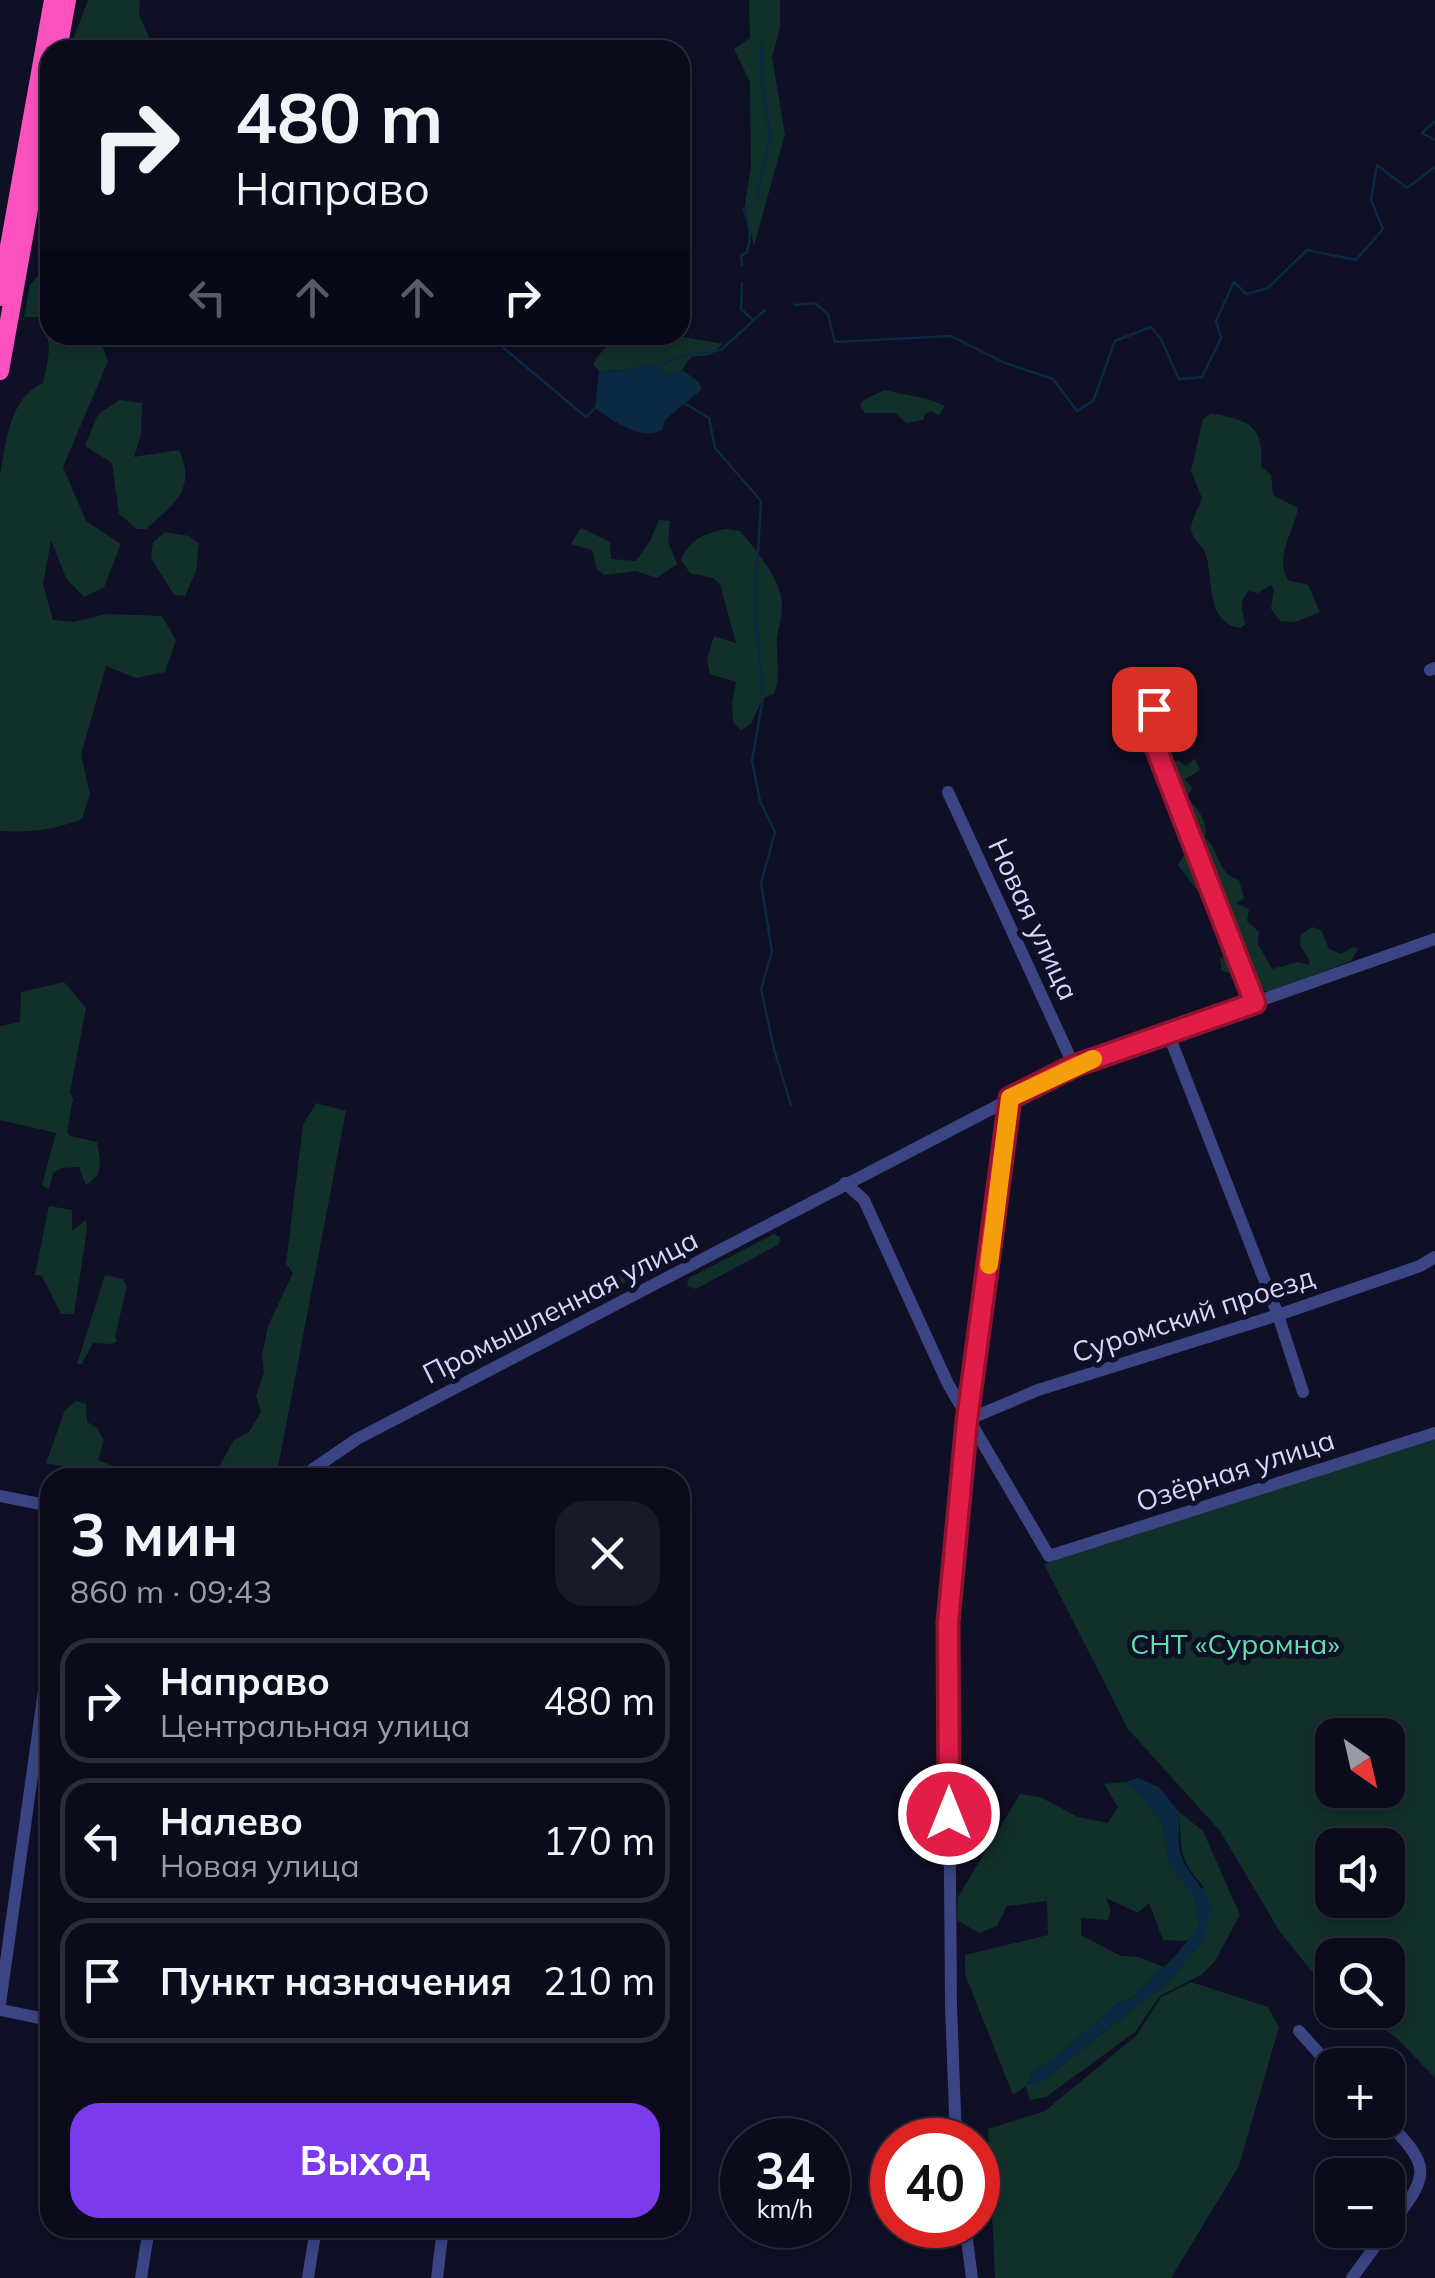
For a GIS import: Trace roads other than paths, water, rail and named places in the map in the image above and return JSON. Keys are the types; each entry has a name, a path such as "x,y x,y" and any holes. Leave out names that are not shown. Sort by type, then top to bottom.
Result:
{"highway":[{"path":"47,40 54,0"},
{"path":"60,40 67,0"},
{"path":"0,297 40,77"},
{"path":"0,371 40,148"}],"street":[{"path":"1154,709 1146,722 1255,1003"},
{"name":"Новая улица","path":"948,792 1074,1066"},
{"name":"Промышленная улица","path":"315,1468 358,1439 1074,1066 1435,938"},
{"path":"1168,1033 1278,1315 1303,1392"},
{"path":"955,2118 950,2005 948,1622 967,1420 1010,1098"},
{"path":"845,1183 864,1200 967,1420"},
{"name":"Суромский проезд","path":"967,1420 1038,1390 1278,1315 1420,1266 1435,1257"},
{"name":"Озёрная улица","path":"967,1420 1050,1556 1435,1432"},
{"path":"0,1496 40,1504"},
{"path":"40,1720 0,2007 40,2017"},
{"path":"1298,2031 1315,2050"},
{"path":"1405,2138 1422,2160 1424,2171 1405,2205"},
{"path":"141,2278 147,2238"},
{"path":"308,2278 314,2238"},
{"path":"438,2278 442,2238"},
{"path":"968,2248 972,2278"},
{"path":"1352,2278 1374,2248"}],"water":[{"path":"654,364 668,376 682,370 699,382 702,389 666,419 662,430 636,431 595,408 599,371"},
{"path":"1138,1778 1159,1787 1179,1812 1181,1854 1212,1905 1202,1942 1168,1982 1037,2085 1027,2085 1032,2073 1118,2003 1132,1998 1199,1926 1193,1892 1170,1868 1162,1823 1141,1795 1125,1782"}],"waterway":[{"path":"742,265 741,256 747,252 750,236 744,209 756,202 770,138 761,74 762,39"},
{"path":"1435,121 1422,133 1435,140"},
{"path":"795,305 815,303 828,314 835,342 951,336 1005,363 1053,379 1077,411 1093,401 1115,341 1151,327 1161,339 1179,379 1202,377 1221,338 1216,321 1234,282 1246,294 1268,288 1307,250 1356,260 1383,229 1371,200 1377,165 1407,188 1435,167"},
{"path":"742,283 741,309 753,320"},
{"path":"656,369 675,358 721,350 765,310"},
{"path":"500,345 586,417 595,408"},
{"path":"684,403 709,418 715,448 761,501 755,604 763,698 752,761 760,801 775,832 761,883 772,952 761,989 791,1105"}],"park label":[{"name":"СНТ «Суромна»","path":"1235,1643"}]}
